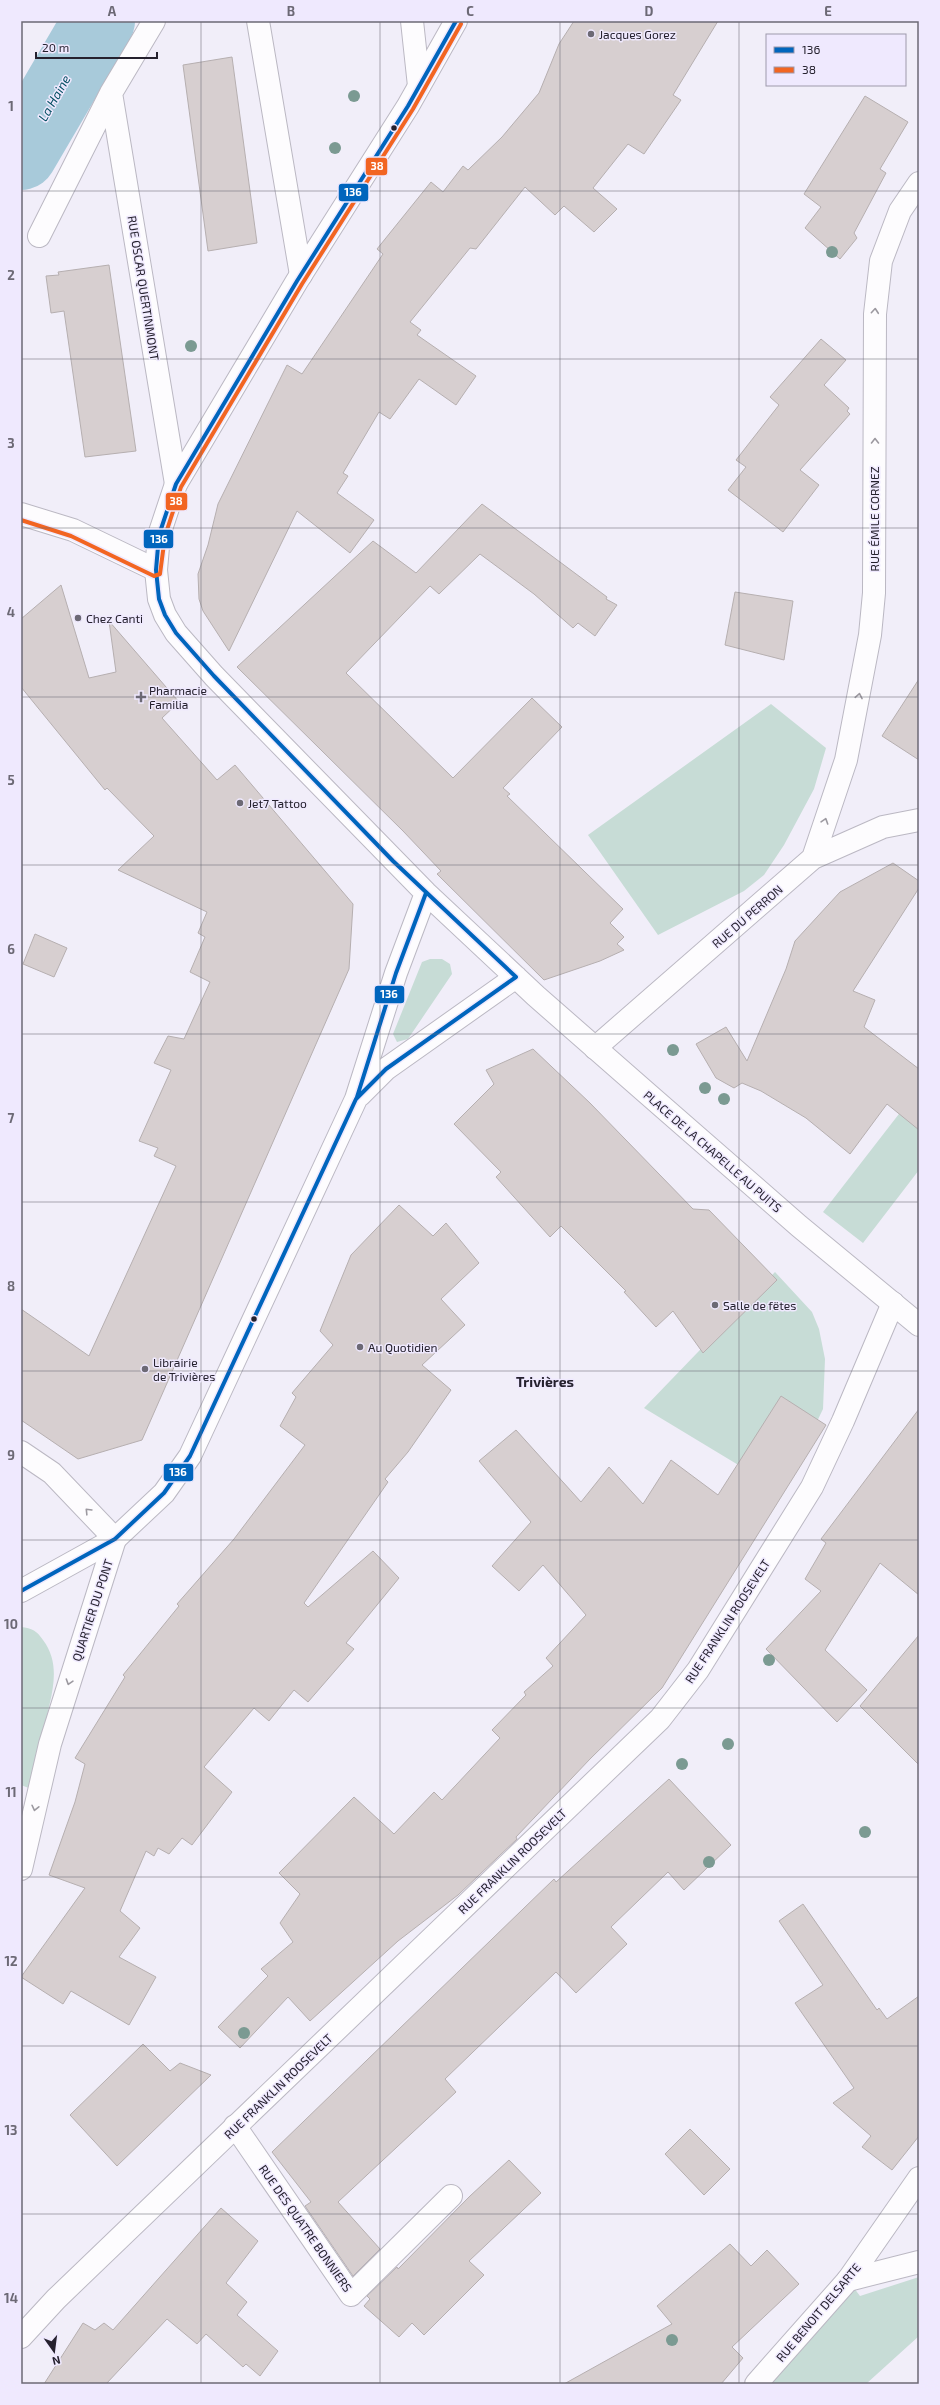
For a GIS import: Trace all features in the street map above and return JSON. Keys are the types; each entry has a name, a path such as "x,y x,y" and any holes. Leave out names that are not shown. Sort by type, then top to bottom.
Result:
{"street":[{"path":"39,236 111,93 154,21"},
{"path":"258,21 301,275"},
{"path":"412,21 419,86"},
{"name":"RUE OSCAR QUERTINMONT","path":"456,21 419,86 301,275 176,484 159,535 156,570 159,599 165,615 176,633 283,748 426,893 536,996"},
{"name":"RUE OSCAR QUERTINMONT","path":"111,93 176,484"},
{"name":"RUE ÉMILE CORNEZ","path":"813,858 846,760 870,635 874,593 875,314 880,261 900,211 919,182"},
{"path":"21,514 73,530 156,570"},
{"name":"RUE DU PERRON","path":"595,1048 813,858 883,827 919,820"},
{"path":"356,1099 396,973 426,893"},
{"path":"356,1099 386,1069 516,977"},
{"name":"PLACE DE LA CHAPELLE AU PUITS","path":"536,996 799,1226 919,1325"},
{"name":"QUARTIER DU PONT","path":"21,1869 50,1744 115,1538 164,1493 190,1456 356,1099"},
{"name":"RUE FRANKLIN ROOSEVELT","path":"21,2337 56,2299 660,1719 698,1670 812,1487 843,1421 893,1303"},
{"path":"21,1452 52,1473 115,1538 21,1591"},
{"name":"RUE DES QUATRE BONNIERS","path":"235,2126 351,2295 452,2196"},
{"name":"RUE BENOIT DELSARTE","path":"756,2384 848,2280 919,2178"},
{"path":"848,2280 919,2262"}],"green space":[{"path":"771,704 826,748 814,789 784,845 764,875 744,891 658,935 588,835"},
{"path":"430,959 442,959 450,964 452,974 408,1039 397,1042 393,1034 422,962"},
{"path":"902,1110 919,1123 919,1170 863,1243 823,1212"},
{"path":"775,1272 812,1312 819,1329 825,1359 823,1409 783,1492 644,1408"},
{"path":"21,1627 34,1630 39,1634 49,1651 53,1662 53,1684 42,1746 39,1792 21,1785"},
{"path":"919,2277 919,2336 866,2384 756,2384 848,2280 860,2296"}],"building":[{"path":"574,21 718,21 673,95 681,100 644,154 628,144 593,188 617,209 594,232 564,206 555,215 525,187 476,249 470,248 410,322 421,330 417,335 476,376 456,405 419,379 390,419 379,412 343,473 348,476 337,493 374,520 350,553 297,511 229,651 203,611 199,599 198,574 208,545 218,504 287,365 302,374 383,254 377,249 431,182 443,192 463,166 468,170 502,137 539,93 559,44"},
{"path":"232,57 257,243 208,251 183,65"},
{"path":"865,96 908,122 880,169 886,173 854,233 857,238 840,259 805,228 821,207 804,194"},
{"path":"109,265 136,451 85,457 64,311 51,313 46,276 59,275 58,272"},
{"path":"821,339 846,360 824,385 849,408 847,411 850,414 800,470 819,485 783,532 728,490 746,467 736,460 779,405 770,397"},
{"path":"482,504 607,597 606,599 617,605 595,636 578,623 573,628 534,594 480,554 439,594 430,586 346,673 453,778 532,698 562,727 503,788 510,794 507,796 623,909 610,923 624,937 617,944 624,950 600,961 544,980 437,874 441,871 403,831 237,667 373,541 416,573"},
{"path":"61,585 89,678 116,672 109,621 179,702 162,718 217,780 235,765 353,904 349,969 142,1440 78,1459 21,1420 21,1309 89,1356 176,1166 154,1156 158,1148 139,1141 171,1070 154,1063 168,1036 184,1039 210,982 190,972 205,937 198,933 207,912 118,870 154,836 107,788 105,790 21,687 21,619"},
{"path":"735,592 793,601 784,660 725,645"},
{"path":"919,679 919,760 882,736"},
{"path":"893,863 919,881 919,888 853,991 875,1000 864,1027 919,1069 919,1130 887,1104 850,1154 806,1118 761,1091 742,1083 734,1088 716,1078 696,1044 726,1027 747,1061 786,969 795,941 840,892"},
{"path":"35,934 67,948 54,977 23,964"},
{"path":"533,1049 590,1103 693,1209 709,1210 777,1280 703,1353 673,1311 656,1327 624,1292 626,1291 561,1226 550,1237 496,1177 501,1172 454,1124 494,1084 486,1070"},
{"path":"399,1205 433,1236 446,1223 479,1263 441,1299 465,1325 422,1365 451,1390 408,1452 385,1479 388,1482 304,1603 308,1607 373,1551 399,1578 346,1643 354,1649 308,1702 294,1690 269,1721 254,1708 204,1767 232,1792 192,1845 182,1838 169,1854 158,1848 154,1856 146,1851 120,1911 140,1928 119,1957 156,1977 129,2025 71,1991 63,2004 21,1977 85,1888 49,1875 75,1802 85,1764 75,1758 125,1677 123,1675 179,1606 177,1604 234,1539 305,1445 280,1426 296,1397 292,1393 333,1345 320,1331 351,1255"},
{"path":"781,1396 826,1425 662,1688 590,1759 516,1837 517,1839 458,1895 398,1941 310,2021 288,1997 240,2048 218,2027 268,1976 261,1969 293,1942 280,1923 300,1894 279,1873 354,1797 394,1834 434,1792 442,1800 500,1738 492,1730 526,1695 524,1692 553,1666 546,1658 586,1615 543,1565 519,1591 492,1566 531,1522 479,1461 516,1430 581,1502 609,1467 643,1504 671,1460 718,1495"},
{"path":"919,1409 919,1595 880,1563 825,1650 867,1690 837,1722 766,1649 821,1591 805,1579 826,1543 821,1539"},
{"path":"919,1635 919,1765 860,1706"},
{"path":"669,1779 731,1845 684,1890 668,1872 611,1927 627,1944 576,1993 556,1972 445,2079 456,2092 338,2202 380,2249 353,2276 305,2206 311,2202 272,2152 554,1879 556,1882"},
{"path":"803,1904 877,2010 879,2008 887,2019 919,1996 919,2136 892,2170 862,2147 871,2136 833,2103 854,2088 795,2003 823,1985 779,1921"},
{"path":"143,2044 170,2071 180,2063 211,2075 117,2166 70,2115"},
{"path":"690,2129 730,2169 704,2195 665,2154"},
{"path":"509,2160 541,2193 469,2261 484,2275 424,2335 412,2323 399,2337 364,2306 370,2299 367,2296 397,2267 398,2269 470,2196"},
{"path":"221,2208 258,2241 226,2283 247,2302 237,2315 278,2351 260,2376 246,2364 243,2367 206,2334 197,2344 167,2319 106,2384 44,2384 83,2323 95,2330 104,2323 113,2330"},
{"path":"730,2244 751,2266 767,2250 799,2284 732,2347 743,2358 721,2384 564,2384 672,2324 657,2306"}],"waterway":[{"name":"La Haine","path":"21,154 99,21"}],"transit line":[{"name":"136","path":"21,1591 115,1539 164,1493 190,1456 356,1099 386,1069 516,977 393,861 214,676 176,633 165,615 159,599 156,570 159,535 176,484 297,281 408,106 456,21"},
{"name":"38","path":"21,520 71,536 154,576 160,574 165,536 181,487 302,284 413,109 461,24"},
{"name":"136","path":"357,1097 396,973 426,893"}],"place":[{"name":"Jacques Gorez","path":"591,34"},
{"name":"Chez Canti","path":"78,618"},
{"name":"Pharmacie Familia","path":"141,697"},
{"name":"Jet7 Tattoo","path":"240,803"},
{"name":"Salle de fëtes","path":"715,1305"},
{"name":"Au Quotidien","path":"360,1347"},
{"name":"Librairie de Trivières","path":"145,1369"}],"district":[{"name":"Trivières","path":"545,1381"}]}
